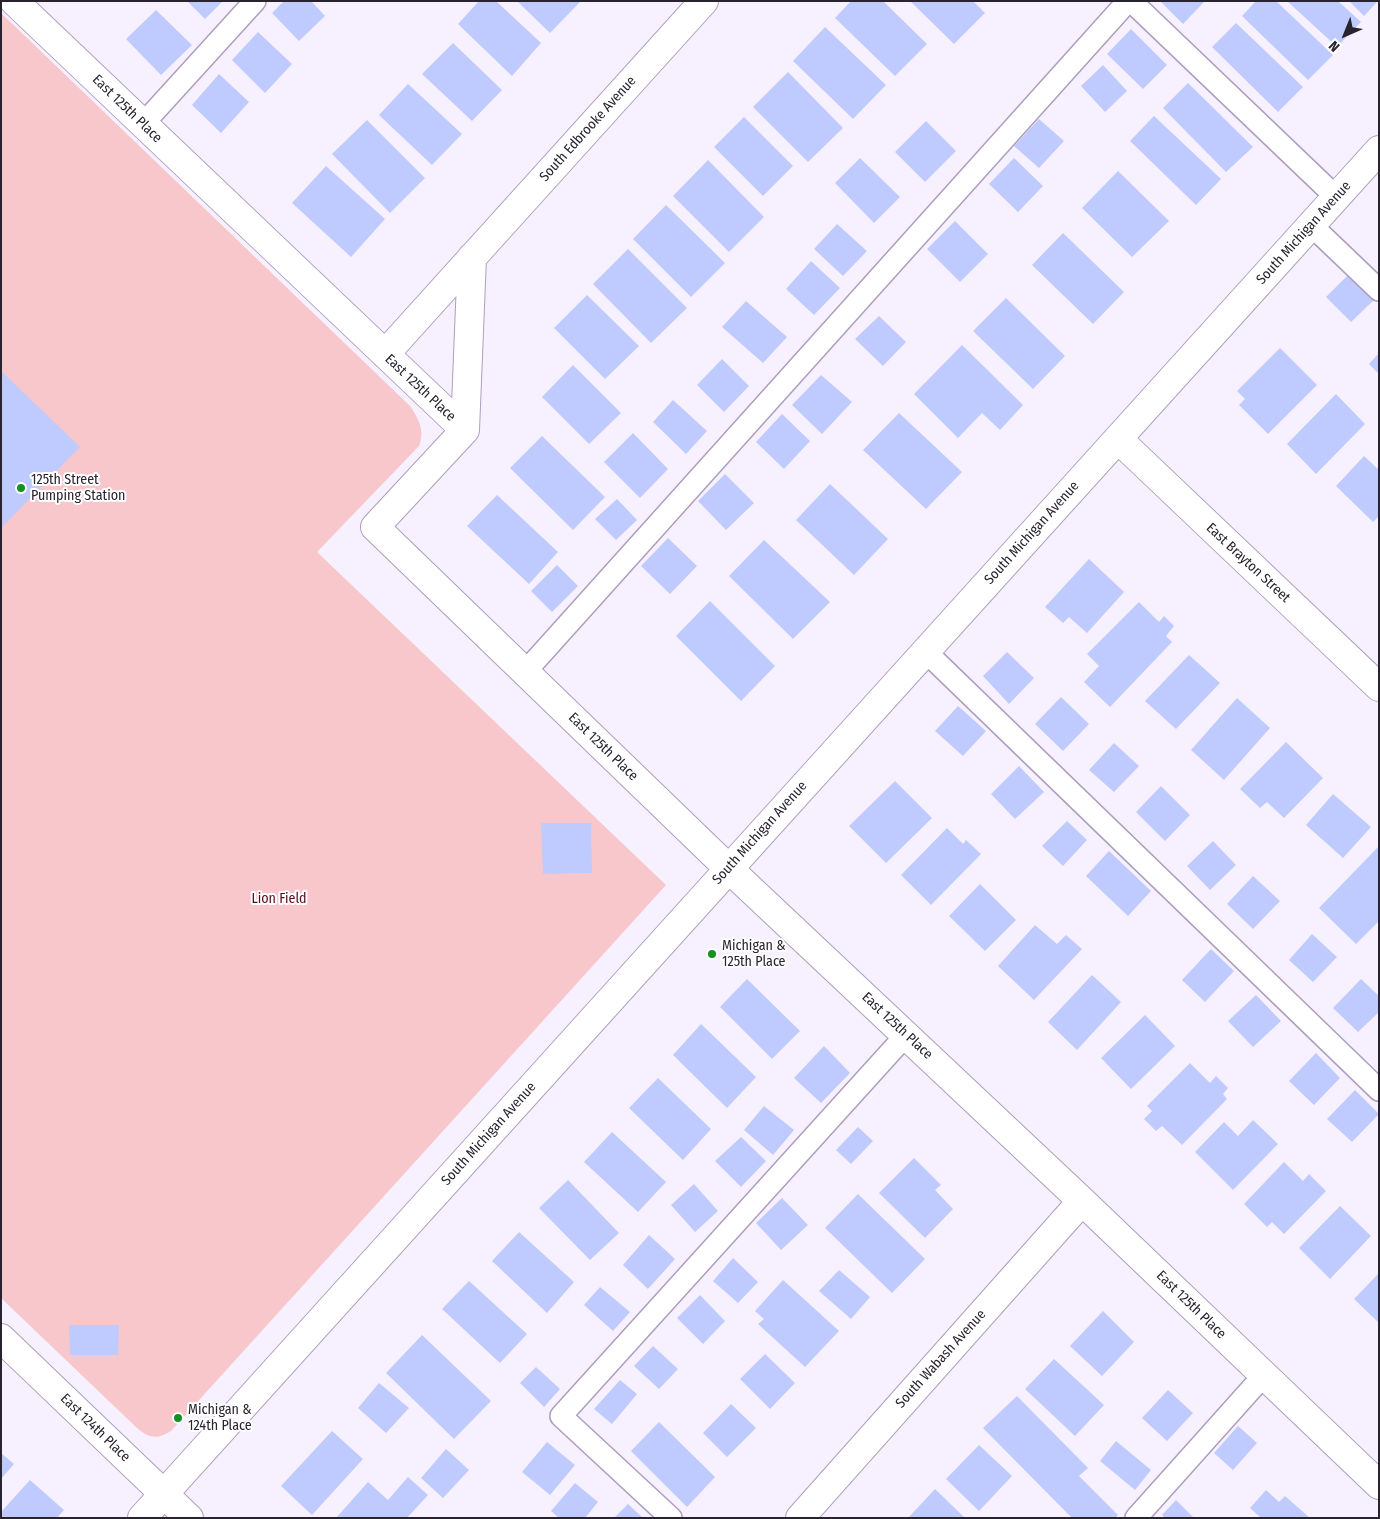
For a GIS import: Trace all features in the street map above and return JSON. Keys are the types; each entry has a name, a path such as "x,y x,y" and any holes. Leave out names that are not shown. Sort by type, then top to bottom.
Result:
{"street":[{"name":"East 125th Place","path":"14,1 465,430 375,528 728,868 1082,1201 1379,1486"},
{"name":"South Edbrooke Avenue","path":"384,354 704,1"},
{"name":"South Michigan Avenue","path":"142,1518 1379,150"},
{"path":"465,430 472,257"},
{"name":"East Brayton Street","path":"1118,439 1379,686"},
{"name":"South Wabash Avenue","path":"800,1518 1082,1201"},
{"name":"East 124th Place","path":"1,1338 189,1518"}],"lane":[{"path":"143,124 255,1"},
{"path":"525,672 1129,1 1336,197"},
{"path":"1311,225 1379,290"},
{"path":"925,651 1379,1090"},
{"path":"671,1518 561,1416 906,1035"},
{"path":"1136,1518 1264,1375"}],"green space":[{"name":"Lion Field","path":"1,13 410,406 420,425 421,441 419,446 317,552 666,885 171,1431 157,1437 149,1436 137,1428 1,1298"}],"building":[{"path":"187,1 223,1 205,19"},
{"path":"284,1 311,1 325,16 299,41 272,13"},
{"path":"479,1 496,1 541,43 512,76 458,24"},
{"path":"517,1 581,1 550,33"},
{"path":"851,1 883,1 927,44 895,76 835,18"},
{"path":"910,1 973,1 985,13 954,44"},
{"path":"1160,1 1205,1 1183,24"},
{"path":"1256,1 1276,1 1333,55 1308,80 1242,16"},
{"path":"1287,1 1338,1 1361,22 1337,47"},
{"path":"1349,1 1378,1 1364,16"},
{"path":"156,10 192,45 161,75 126,39"},
{"path":"1236,23 1303,87 1278,112 1212,47"},
{"path":"825,27 886,85 853,119 793,61"},
{"path":"1131,29 1167,65 1143,89 1107,54"},
{"path":"258,32 292,64 265,93 232,60"},
{"path":"453,43 502,90 472,121 422,74"},
{"path":"1103,65 1127,91 1105,112 1081,86"},
{"path":"788,72 843,128 808,162 753,107"},
{"path":"219,74 249,102 221,133 192,105"},
{"path":"1188,83 1253,147 1226,172 1163,108"},
{"path":"408,84 462,134 432,165 379,115"},
{"path":"1154,116 1221,179 1196,205 1130,141"},
{"path":"744,117 793,166 763,196 714,147"},
{"path":"1039,119 1064,141 1039,168 1014,146"},
{"path":"367,120 425,178 390,213 332,154"},
{"path":"926,121 956,151 925,182 895,152"},
{"path":"860,158 900,197 874,223 835,183"},
{"path":"1014,158 1043,186 1018,212 989,184"},
{"path":"708,160 764,217 729,252 673,196"},
{"path":"326,166 385,219 351,257 292,203"},
{"path":"1118,171 1169,221 1132,257 1082,208"},
{"path":"666,205 725,263 691,297 633,239"},
{"path":"955,221 988,254 960,282 927,249"},
{"path":"837,224 867,251 843,276 814,249"},
{"path":"1063,233 1124,292 1093,324 1032,265"},
{"path":"628,249 687,308 651,343 593,284"},
{"path":"811,261 840,288 814,315 786,289"},
{"path":"1349,274 1375,299 1351,322 1326,297"},
{"path":"587,295 639,346 605,379 554,328"},
{"path":"1006,298 1065,356 1033,389 973,331"},
{"path":"746,301 787,337 763,363 722,327"},
{"path":"879,316 906,342 883,366 855,339"},
{"path":"962,345 1023,405 1000,430 982,413 958,438 914,394"},
{"path":"1280,348 1317,385 1268,434 1239,405 1245,399 1237,391"},
{"path":"1379,353 1379,374 1369,364"},
{"path":"722,359 749,386 724,412 697,385"},
{"path":"573,365 621,413 589,444 542,397"},
{"name":"125th Street Pumping Station","path":"1,371 80,447 1,528"},
{"path":"821,375 852,402 822,434 792,405"},
{"path":"1336,394 1365,424 1316,474 1287,444"},
{"path":"673,400 707,431 686,454 653,422"},
{"path":"899,413 962,472 926,509 863,450"},
{"path":"782,414 810,441 784,469 756,442"},
{"path":"633,433 668,469 640,498 604,462"},
{"path":"542,436 605,497 573,530 510,468"},
{"path":"1364,456 1379,470 1379,516 1373,522 1336,486"},
{"path":"725,474 754,503 726,530 698,501"},
{"path":"830,484 888,539 854,575 796,520"},
{"path":"497,495 558,552 529,584 467,526"},
{"path":"617,499 637,520 616,540 595,519"},
{"path":"668,538 697,566 670,594 641,566"},
{"path":"764,540 830,602 793,639 729,576"},
{"path":"1089,559 1124,592 1087,633 1069,617 1063,623 1045,607"},
{"path":"557,565 578,586 552,612 531,591"},
{"path":"710,601 775,666 741,701 676,636"},
{"path":"1139,602 1159,622 1164,616 1174,626 1166,636 1172,642 1110,707 1084,682 1099,666 1087,654"},
{"path":"1007,652 1034,678 1009,704 983,676"},
{"path":"1189,655 1220,683 1176,729 1145,701"},
{"path":"1061,697 1089,724 1063,751 1035,724"},
{"path":"1237,698 1270,728 1224,780 1191,750"},
{"path":"958,706 986,731 963,756 935,731"},
{"path":"1286,742 1323,778 1284,818 1267,802 1260,808 1240,789"},
{"path":"1114,743 1139,766 1114,792 1089,770"},
{"path":"1019,766 1044,792 1015,819 991,794"},
{"path":"895,781 932,818 886,863 849,826"},
{"path":"1161,786 1190,815 1165,841 1136,812"},
{"path":"1333,794 1371,827 1343,858 1306,825"},
{"path":"1067,821 1087,840 1063,866 1042,846"},
{"path":"541,823 591,823 592,873 543,874"},
{"path":"947,828 963,844 966,840 981,854 931,905 901,875"},
{"path":"1213,841 1236,865 1210,890 1187,866"},
{"path":"1379,846 1379,921 1356,944 1319,908"},
{"path":"1109,851 1151,891 1128,916 1086,876"},
{"path":"1253,876 1280,901 1253,929 1227,904"},
{"path":"980,884 1016,920 985,951 949,916"},
{"path":"1035,925 1057,944 1066,935 1082,949 1034,1000 998,966"},
{"path":"1312,934 1337,957 1313,982 1289,960"},
{"path":"1211,949 1234,971 1205,1002 1182,980"},
{"path":"1092,975 1121,1002 1077,1050 1048,1022"},
{"path":"747,979 800,1031 772,1059 720,1007"},
{"path":"1361,979 1379,996 1379,1012 1358,1032 1333,1008"},
{"path":"1256,995 1281,1021 1253,1047 1228,1021"},
{"path":"1145,1015 1175,1046 1131,1089 1101,1058"},
{"path":"701,1024 756,1077 727,1108 673,1055"},
{"path":"824,1046 850,1073 821,1103 794,1078"},
{"path":"1316,1053 1340,1078 1314,1105 1289,1081"},
{"path":"1190,1063 1210,1083 1216,1076 1228,1088 1223,1094 1227,1099 1182,1145 1162,1126 1156,1131 1144,1119 1152,1111 1147,1106"},
{"path":"658,1078 711,1129 683,1160 629,1108"},
{"path":"1355,1090 1379,1114 1352,1142 1327,1119"},
{"path":"764,1106 794,1130 773,1155 744,1130"},
{"path":"1253,1120 1278,1144 1233,1190 1195,1152 1224,1122 1238,1136"},
{"path":"858,1127 873,1141 851,1164 836,1150"},
{"path":"612,1132 666,1182 638,1212 584,1162"},
{"path":"741,1137 766,1161 741,1187 715,1161"},
{"path":"914,1158 941,1185 935,1190 953,1209 925,1238 879,1193"},
{"path":"1284,1162 1303,1181 1309,1174 1326,1191 1284,1234 1272,1222 1267,1227 1244,1204"},
{"path":"568,1180 619,1233 590,1260 539,1208"},
{"path":"694,1184 718,1211 695,1232 671,1205"},
{"path":"858,1194 925,1259 892,1293 825,1228"},
{"path":"782,1198 808,1225 781,1250 756,1223"},
{"path":"1340,1206 1371,1236 1330,1279 1299,1248"},
{"path":"519,1232 574,1282 547,1313 492,1261"},
{"path":"649,1235 675,1259 648,1289 623,1265"},
{"path":"733,1258 758,1282 738,1303 713,1281"},
{"path":"839,1270 870,1297 851,1319 819,1291"},
{"path":"1379,1273 1379,1323 1354,1299"},
{"path":"783,1280 839,1331 805,1367 758,1324 764,1319 755,1311"},
{"path":"469,1281 527,1334 500,1363 442,1309"},
{"path":"600,1287 630,1312 613,1331 584,1305"},
{"path":"700,1295 725,1321 703,1344 677,1318"},
{"path":"1103,1311 1134,1342 1102,1376 1070,1346"},
{"path":"69,1325 119,1325 118,1355 70,1355"},
{"path":"422,1335 491,1401 454,1439 386,1373"},
{"path":"653,1346 678,1369 659,1389 634,1366"},
{"path":"765,1354 795,1383 770,1409 740,1379"},
{"path":"1054,1359 1104,1405 1075,1436 1025,1389"},
{"path":"536,1367 560,1389 544,1407 520,1383"},
{"path":"620,1380 637,1394 612,1424 594,1409"},
{"path":"379,1383 409,1408 386,1433 358,1408"},
{"path":"1168,1390 1193,1413 1167,1441 1142,1418"},
{"path":"1017,1396 1088,1468 1079,1476 1118,1515 1115,1518 1072,1518 983,1428"},
{"path":"731,1404 756,1428 727,1457 703,1433"},
{"path":"659,1422 715,1477 687,1507 631,1451"},
{"path":"1238,1426 1257,1443 1233,1470 1214,1453"},
{"path":"332,1431 363,1459 312,1515 281,1486"},
{"path":"1116,1441 1151,1470 1135,1490 1100,1461"},
{"path":"547,1442 575,1465 550,1495 522,1472"},
{"path":"979,1445 1012,1476 979,1511 946,1479"},
{"path":"446,1449 469,1470 443,1498 421,1478"},
{"path":"1,1453 14,1464 1,1479"},
{"path":"408,1477 428,1495 407,1518 336,1518 368,1482 388,1500"},
{"path":"30,1480 64,1510 57,1518 1,1518 1,1512"},
{"path":"575,1483 598,1502 585,1518 559,1518 551,1511"},
{"path":"935,1489 965,1518 908,1518"},
{"path":"1266,1490 1279,1502 1285,1496 1310,1518 1261,1518 1250,1508"},
{"path":"1176,1500 1194,1518 1165,1518 1162,1515"},
{"path":"628,1504 643,1518 614,1518"}],"place":[{"name":"125th Street Pumping Station","path":"21,488"},
{"name":"Michigan & 125th Place","path":"712,954"},
{"name":"Michigan & 124th Place","path":"178,1418"}]}
